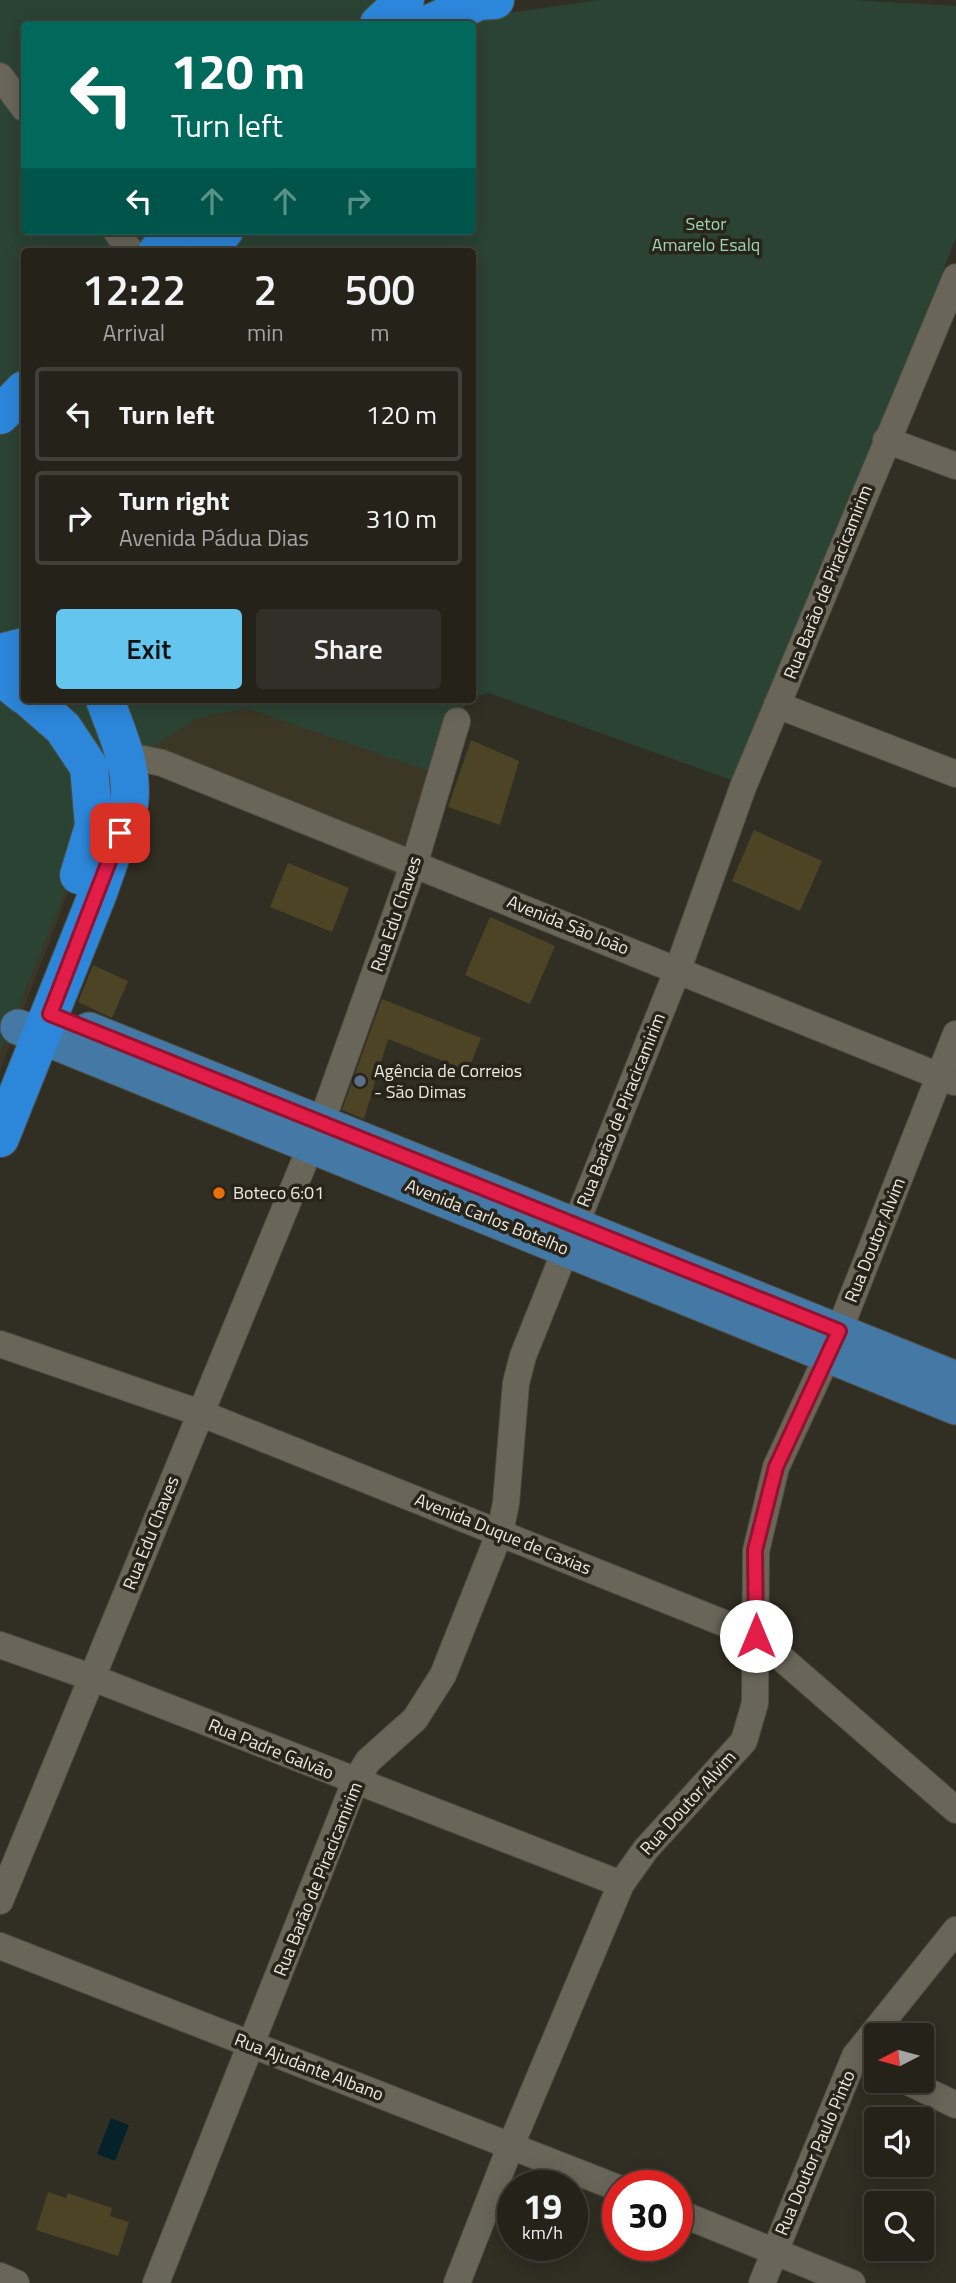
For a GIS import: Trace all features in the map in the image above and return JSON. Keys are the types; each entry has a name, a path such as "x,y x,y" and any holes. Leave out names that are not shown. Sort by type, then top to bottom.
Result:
{"highway":[{"path":"372,21 392,0"},
{"path":"382,21 405,0"},
{"path":"436,21 479,1 495,0"},
{"path":"161,248 173,235"},
{"path":"208,248 219,235"},
{"path":"0,415 21,393"},
{"path":"0,427 21,429"},
{"path":"0,653 21,648"},
{"path":"0,676 21,693"},
{"path":"0,1138 36,1026 94,826 89,768 63,728 34,703"},
{"path":"0,1071 36,1026 120,833 130,793 124,755 106,703"}],"main road":[{"name":"Avenida Carlos Botelho","path":"36,1026 834,1343 956,1379"},
{"name":"Avenida Carlos Botelho","path":"834,1343 956,1407"}],"street":[{"path":"0,76 21,104"},
{"name":"Rua Barão de Piracicamirim","path":"156,2283 355,1782 368,1762 415,1719 443,1675 500,1532 506,1503 516,1383 523,1356 678,969 743,788 956,276"},
{"path":"886,440 956,466"},
{"path":"778,705 956,774"},
{"name":"Rua Edu Chaves","path":"328,1104 413,864 457,721"},
{"name":"Avenida São João","path":"124,755 162,763 948,1079"},
{"path":"130,793 144,777 156,770 178,770"},
{"name":"Rua Doutor Alvim","path":"457,2283 511,2146 621,1884 646,1849 744,1741 755,1703 755,1550 776,1467 834,1343 948,1079 956,1034"},
{"name":"Rua Edu Chaves","path":"0,1901 303,1165"},
{"name":"Avenida Duque de Caxias","path":"0,1344 200,1413 756,1636 956,1810"},
{"name":"Rua Padre Galvão","path":"0,1645 93,1678 621,1884"},
{"name":"Rua Doutor Paulo Pinto","path":"892,2023 956,1930"},
{"name":"Rua Ajudante Albano","path":"0,1946 602,2182"},
{"name":"Rua Doutor Paulo Pinto","path":"762,2283 774,2251 864,2065"},
{"path":"931,2093 956,2105"},
{"path":"693,2218 852,2283"},
{"path":"0,2276 16,2283"}],"shaded area":[{"path":"0,680 21,698 21,703 467,703 459,712 400,877 146,763 89,786 74,877 0,1071"}],"green space":[{"path":"0,0 388,0 368,21 21,21 21,235 165,235 139,248 21,248 21,703 467,703 459,712 434,773 246,708 196,719 95,785 93,823 0,1053"},
{"name":"Setor Amarelo Esalq","path":"599,0 852,0 956,6 956,238 767,716 734,781 489,693 476,696 476,248 233,248 244,235 476,235 476,22 487,16"}],"water":[{"path":"111,2118 129,2125 115,2161 97,2154"}],"building":[{"path":"471,740 519,761 500,825 448,807"},
{"path":"754,830 822,861 800,911 732,881"},
{"path":"288,863 349,888 332,932 270,907"},
{"path":"490,917 555,946 530,1004 465,975"},
{"path":"93,965 128,981 112,1018 78,1002"},
{"path":"382,999 481,1038 468,1071 388,1039 364,1119 342,1110"},
{"path":"48,2192 66,2198 68,2193 112,2208 110,2216 129,2222 118,2256 36,2230"}],"place":[{"name":"Agência de Correios - São Dimas","path":"360,1081"},
{"name":"Boteco 6:01","path":"219,1193"}],"route":[{"path":"120,833 50,1014 839,1331 776,1467 755,1550 756,1636"}]}
